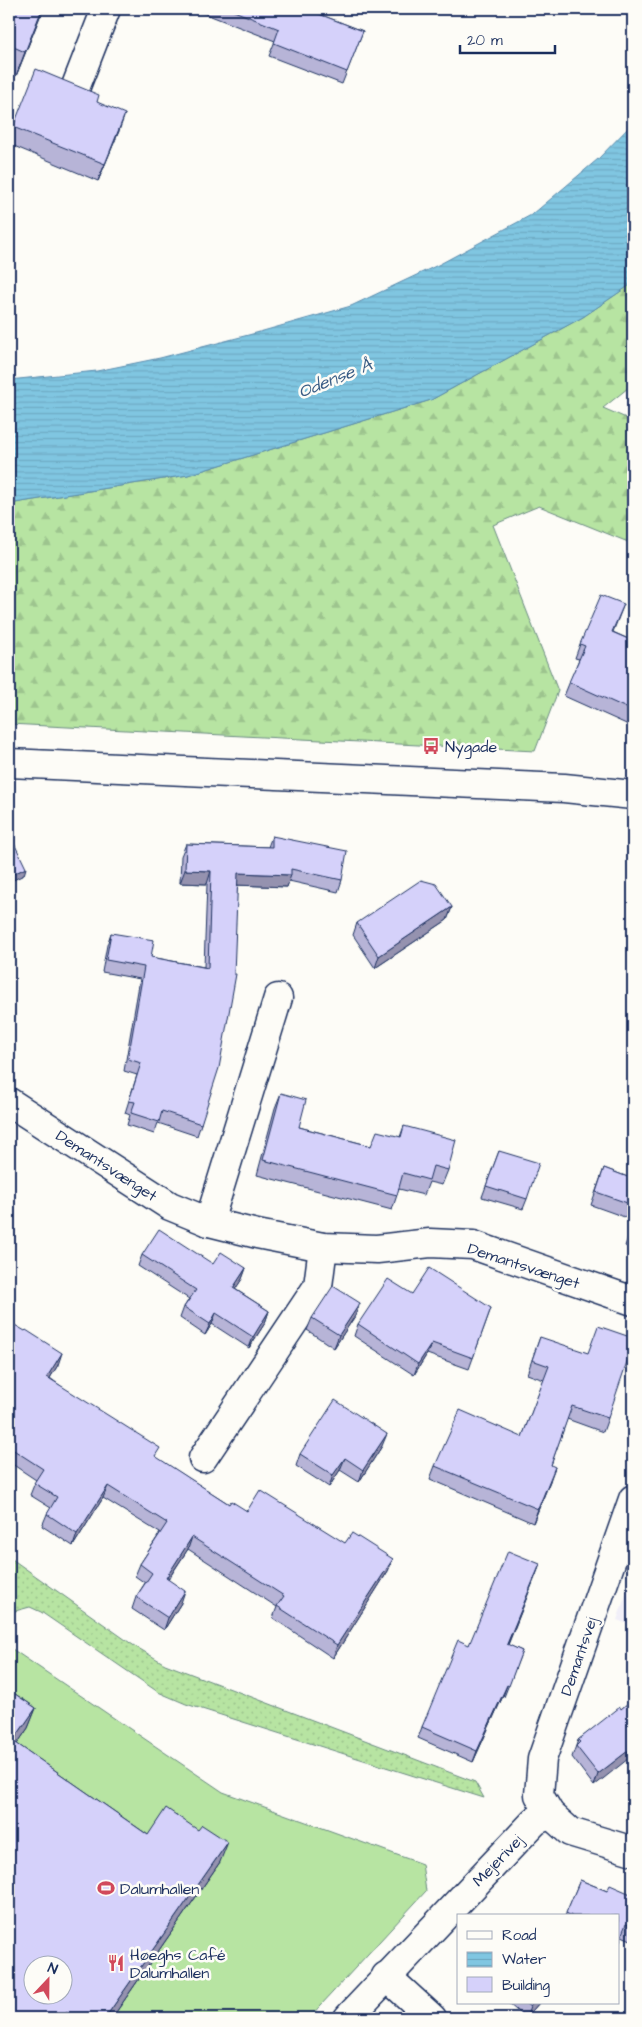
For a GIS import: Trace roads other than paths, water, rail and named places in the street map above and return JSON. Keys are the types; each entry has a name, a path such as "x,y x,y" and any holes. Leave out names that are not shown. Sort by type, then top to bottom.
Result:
{"street":[{"path":"76,86 106,9"},
{"path":"9,762 564,788 633,795"},
{"path":"209,1222 278,998"},
{"name":"Demantsvænget","path":"9,1102 170,1206 209,1222 258,1234 323,1246 377,1248 430,1243 473,1245 633,1301"},
{"path":"203,1458 318,1286 323,1246"},
{"name":"Demantsvej","path":"550,1814 539,1794 542,1759 633,1498"},
{"path":"550,1814 570,1832 633,1851"},
{"name":"Mejerivej","path":"348,2018 535,1821 550,1814"},
{"path":"386,1976 432,2018"}],"water":[{"name":"Odense Å","path":"633,123 633,283 583,317 431,400 188,475 9,504 9,380 97,371 160,358 351,306 440,264 533,214 598,159"}],"place":[{"name":"Nygade","path":"431,746"},
{"name":"Dalumhallen","path":"106,1888"},
{"name":"Høeghs Café Dalumhallen","path":"116,1963"}]}
